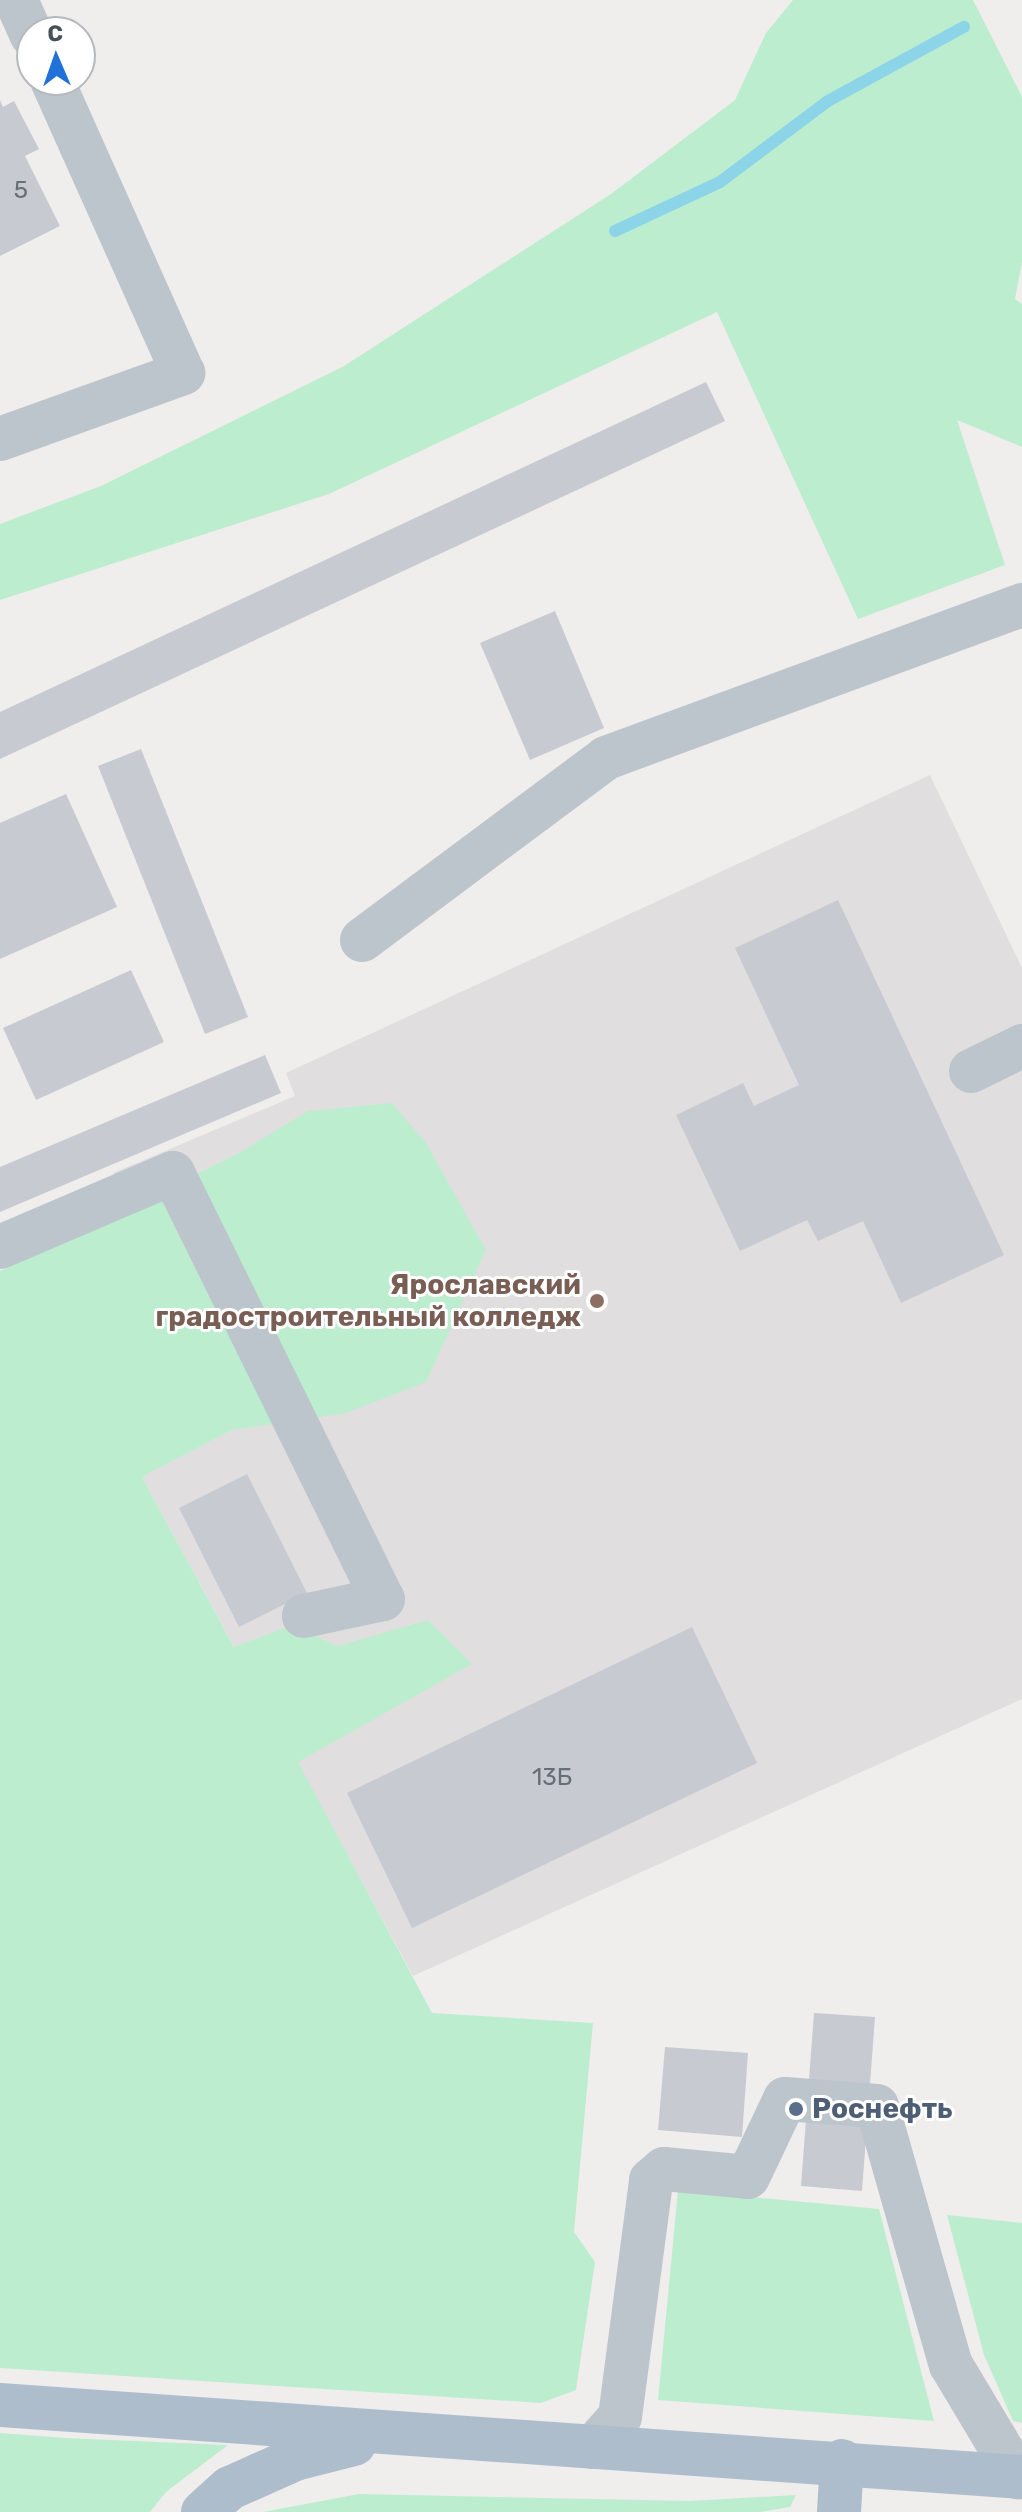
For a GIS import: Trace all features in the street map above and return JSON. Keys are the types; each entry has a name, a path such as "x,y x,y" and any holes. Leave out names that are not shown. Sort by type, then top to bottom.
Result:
{"main road":[{"path":"0,2405 388,2436 842,2461 1020,2477"},
{"path":"203,2512 230,2488 295,2459 388,2436"},
{"path":"839,2512 842,2461"}],"lane":[{"path":"0,439 183,373 59,96"},
{"path":"362,940 606,758 1022,605"},
{"path":"971,1071 1022,1046"},
{"path":"0,1247 173,1173 383,1599 304,1616"},
{"path":"593,2447 620,2417 651,2180 664,2169 748,2177 785,2099 877,2106 951,2365 1020,2477"}],"shaded area":[{"name":"Ярославский градостроительный колледж","path":"930,775 1022,968 1022,1699 413,1976 142,1477 232,1430 113,1173 295,1096 286,1073"}],"green space":[{"path":"793,0 973,0 1022,97 1022,262 1015,299 1022,304 1022,447 957,420 1005,565 858,619 717,312 329,494 0,600 0,524 101,486 344,366 611,194 735,100 766,33"},
{"path":"392,1103 426,1143 486,1250 426,1382 346,1413 232,1430 142,1477 234,1647 290,1626 338,1646 428,1620 472,1664 298,1762 432,2013 593,2023 574,2232 595,2262 576,2390 541,2403 0,2368 0,1271 239,1153 308,1111"},
{"path":"678,2190 879,2209 934,2421 658,2400"},
{"path":"947,2215 1022,2223 1022,2423 1013,2421 984,2355"},
{"path":"0,2433 228,2445 166,2492 150,2512 0,2512"},
{"path":"359,2494 690,2501 796,2495 790,2507 760,2512 263,2512"}],"building":[{"path":"0,100 3,107 14,101 39,149 25,156 60,226 0,256"},
{"path":"706,382 725,421 0,759 0,712"},
{"path":"555,611 604,728 530,760 480,643"},
{"path":"141,749 248,1017 205,1034 98,766"},
{"path":"66,794 117,907 0,959 0,823"},
{"path":"838,900 1004,1255 901,1303 863,1221 818,1241 807,1220 740,1251 676,1115 743,1083 754,1106 799,1085 735,948"},
{"path":"131,970 164,1042 36,1100 3,1028"},
{"path":"265,1055 281,1093 0,1212 0,1167"},
{"path":"247,1474 307,1593 239,1627 179,1508"},
{"path":"692,1627 757,1763 412,1928 347,1793"},
{"path":"814,2013 875,2017 862,2191 801,2186"},
{"path":"665,2047 748,2053 742,2137 658,2130"}],"waterway":[{"path":"615,231 720,182 828,101 964,27"}],"place":[{"name":"Ярославский градостроительный колледж","path":"597,1301"},
{"name":"Роснефть","path":"796,2109"}]}
